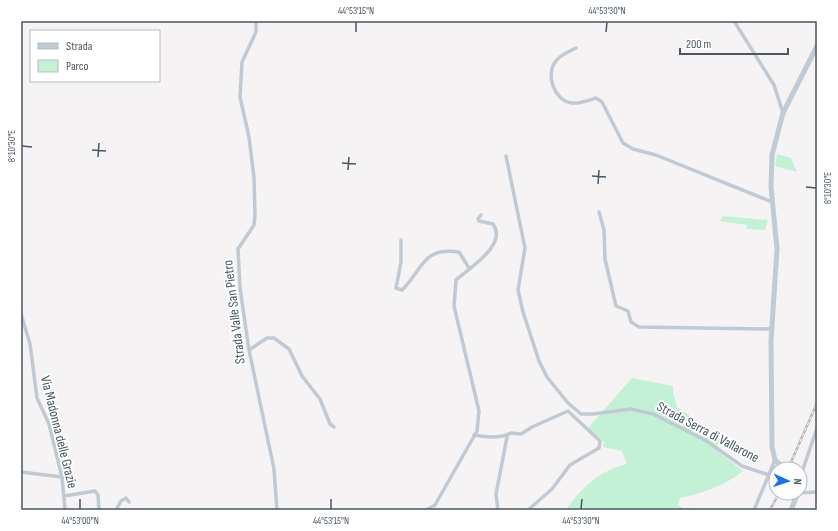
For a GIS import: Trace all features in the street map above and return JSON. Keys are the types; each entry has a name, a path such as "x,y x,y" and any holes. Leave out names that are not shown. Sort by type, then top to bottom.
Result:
{"street":[{"name":"Strada Valle San Pietro","path":"256,21 256,32 242,62 240,97 250,151 255,215 254,225 238,249 240,288 248,350 274,469 277,510"},
{"path":"734,21 774,85 783,113"},
{"path":"774,459 772,448 772,329 777,249 770,167 783,113 817,46"},
{"path":"576,48 562,55 555,62 550,71 552,81 560,97 572,103 596,98 602,102 623,143 633,149 656,155 772,202"},
{"name":"Strada Serra di Vallarone","path":"506,156 525,248 518,286 523,312 539,361 555,388 581,414 588,415 632,408 653,414 705,440 742,466 768,475"},
{"path":"599,212 604,230 605,259 616,306 628,311 631,322 639,327 772,329"},
{"path":"426,510 435,505 477,431 479,411 454,306 456,280 488,253 495,241 495,227 493,224 479,221 478,219 481,215"},
{"path":"401,240 401,262 396,288 402,290 413,280 425,259 444,250 459,252 469,268"},
{"name":"Via Madonna delle Grazie","path":"21,314 30,344 37,398 49,424 62,477 65,510"},
{"path":"248,350 267,338 274,338 289,349 299,370 316,391 330,424 334,427"},
{"path":"498,510 496,494 507,437 511,433 521,434 566,411 569,403"},
{"path":"528,510 552,489 570,465 600,447 600,441 573,413 566,411"},
{"path":"806,461 817,428"},
{"path":"474,435 507,437"},
{"path":"21,472 62,477"},
{"path":"754,510 768,477"},
{"path":"64,496 95,491 98,495 99,510"},
{"path":"116,510 124,499 126,498 129,502"}],"green space":[{"path":"777,154 791,158 797,172 775,166"},
{"path":"723,216 768,220 765,230 746,229 747,225 720,221"},
{"path":"632,378 673,386 673,393 677,407 703,425 721,440 715,449 743,471 721,485 697,494 680,498 678,505 684,509 695,508 697,510 566,510 578,494 592,481 608,471 627,464 622,451 603,447 604,442 588,428"}],"railway":[{"path":"792,461 817,403"},
{"path":"770,510 775,501"}]}
